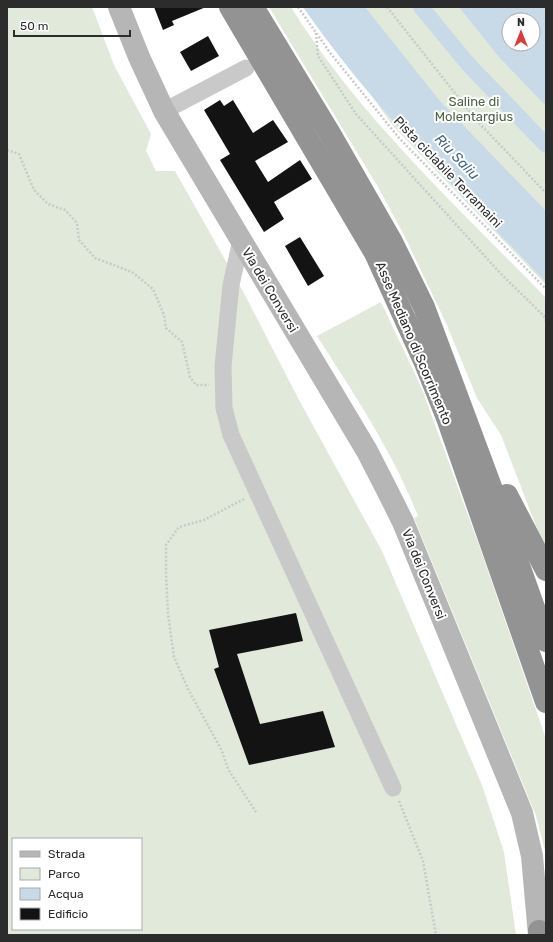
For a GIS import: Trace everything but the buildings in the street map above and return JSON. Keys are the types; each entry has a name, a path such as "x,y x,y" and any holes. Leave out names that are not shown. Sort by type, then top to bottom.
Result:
{"highway":[{"name":"Asse Mediano di Scorrimento","path":"230,7 375,253 419,350 447,418 546,702"},
{"name":"Asse Mediano di Scorrimento","path":"253,7 329,132 392,242 424,307 490,484 546,641"},
{"path":"490,484 506,492 546,570"}],"street":[{"name":"Via dei Conversi","path":"119,7 164,111 367,451 403,522 522,813 532,856 540,934"},
{"path":"164,111 246,68"},
{"name":"Via dei Conversi","path":"241,240 231,286 222,386 224,408 231,435 394,788"}],"path":[{"name":"Pista ciclabile Terramaini","path":"298,7 331,54 399,138 546,289"},
{"path":"387,7 477,121 546,193"},
{"path":"316,33 318,56 356,114 501,274 544,316 546,321"},
{"path":"7,150 19,154 34,190 48,204 65,210 76,223 79,240 95,258 132,272 153,289 164,315 166,328 182,342 190,377 196,385 222,386"},
{"path":"256,812 228,769 222,751 188,689 174,657 168,614 166,544 179,527 204,520 257,492"},
{"path":"394,788 423,862 436,935"}],"green space":[{"path":"7,7 92,7 114,65 151,134 146,151 156,171 175,171 245,295 299,400 382,551 482,785 504,852 516,935 7,935"},
{"path":"269,7 291,7 347,86 378,123 444,194 546,298 546,552 501,435 477,398 446,323 405,237 378,187"},
{"name":"Saline di Molentargius","path":"309,7 546,7 546,285 393,126"},
{"path":"381,302 422,389 480,548 546,739 546,855 536,816 414,518 418,516 408,492 385,446 317,336"}],"water":[{"name":"Riu Saliu","path":"303,7 365,7 440,101 546,211 546,282 450,183 388,115 330,44"},
{"path":"459,7 546,7 546,106 499,57"}],"waterway":[{"path":"421,7 468,64 546,145"}]}
